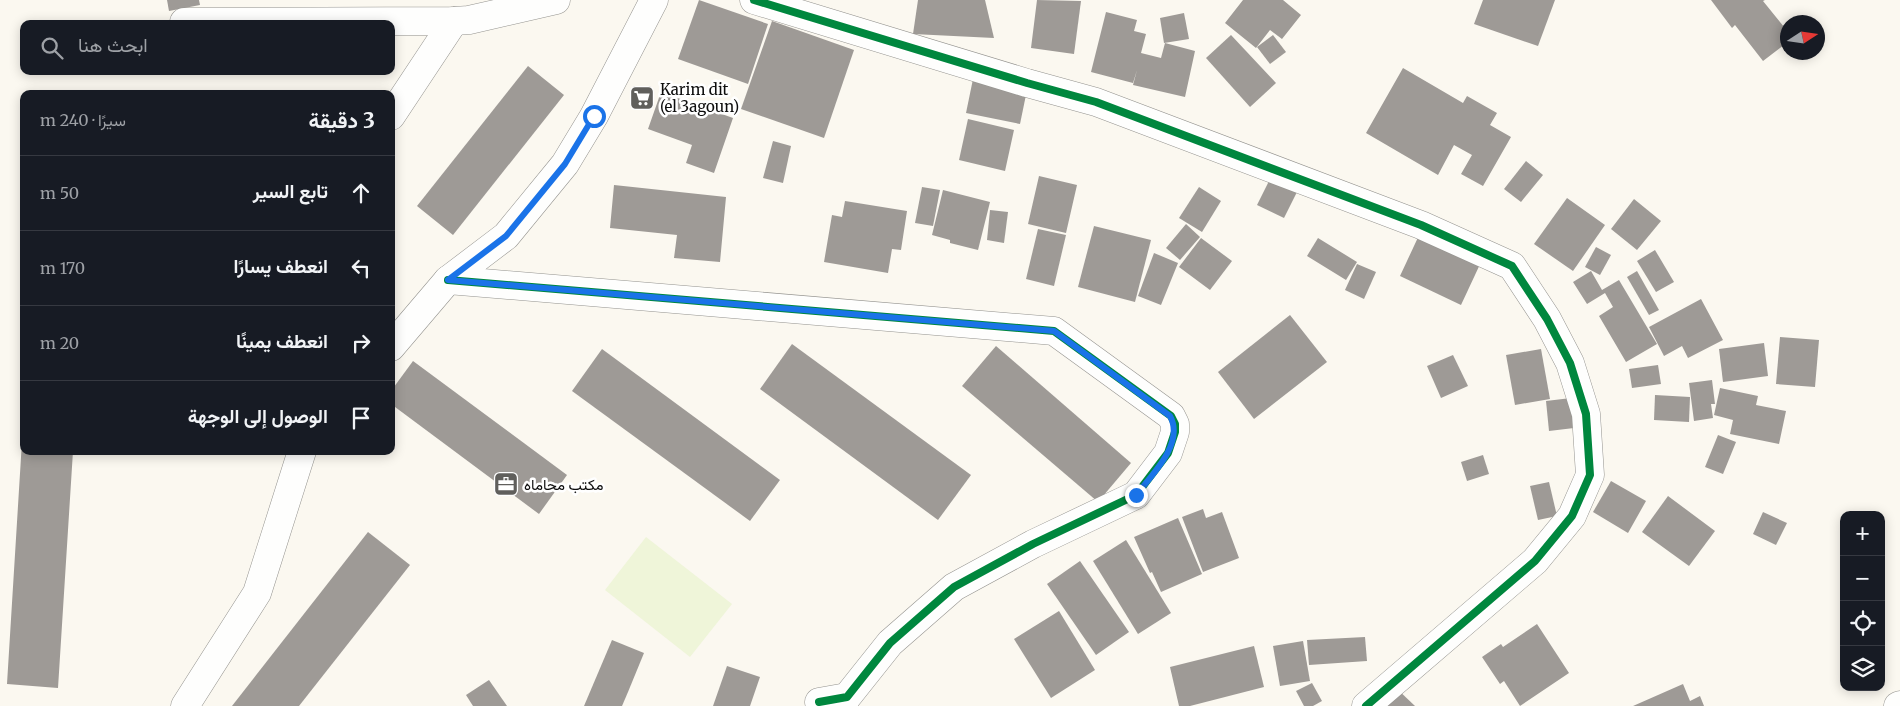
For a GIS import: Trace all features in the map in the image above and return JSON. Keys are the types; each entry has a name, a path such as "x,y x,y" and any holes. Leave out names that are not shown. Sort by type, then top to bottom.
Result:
{"street":[{"path":"395,21 469,20 556,0"},
{"path":"395,342 448,280 506,236 565,164 594,116 654,0"},
{"path":"754,0 1096,102 1421,225 1512,266 1547,319 1570,363 1586,414 1590,476 1572,516 1535,561 1366,706"},
{"path":"395,110 454,21"},
{"path":"448,280 1054,331 1170,416 1175,424 1175,432 1168,453 1136,495 1033,544 954,587 890,643 847,697 820,702"},
{"path":"185,706 257,593 301,455"}],"green space":[{"path":"646,537 732,604 690,657 605,590"}],"building":[{"path":"167,0 199,0 200,5 169,11"},
{"path":"699,0 768,24 748,84 678,59"},
{"path":"918,0 985,0 994,38 913,34"},
{"path":"1037,0 1081,1 1074,54 1031,48"},
{"path":"1243,0 1283,0 1301,15 1282,39 1270,30 1256,48 1225,23"},
{"path":"1483,0 1555,0 1538,46 1474,24"},
{"path":"1711,0 1765,0 1763,1 1780,22 1780,48 1763,61 1735,25 1732,28"},
{"path":"1106,12 1137,20 1134,31 1146,34 1141,53 1161,58 1165,43 1195,51 1185,97 1133,85 1137,70 1133,83 1091,72"},
{"path":"1184,13 1189,39 1164,43 1160,18"},
{"path":"772,21 854,50 824,138 741,109"},
{"path":"1231,35 1276,83 1250,107 1206,58"},
{"path":"1273,35 1286,52 1270,64 1257,47"},
{"path":"528,66 564,95 453,235 417,206"},
{"path":"1403,68 1463,103 1467,96 1497,113 1490,125 1511,137 1483,186 1461,174 1472,155 1454,145 1438,175 1366,133"},
{"path":"973,79 1027,90 1020,124 966,113"},
{"path":"661,92 733,118 714,173 686,163 692,145 648,129"},
{"path":"968,119 1014,130 1005,171 959,160"},
{"path":"773,141 791,146 783,183 763,178"},
{"path":"1526,161 1543,175 1521,202 1504,189"},
{"path":"1274,171 1301,184 1284,218 1257,205"},
{"path":"1039,176 1077,185 1066,233 1028,224"},
{"path":"614,185 726,197 720,262 674,258 677,235 610,228"},
{"path":"922,187 940,190 933,226 915,223"},
{"path":"1199,187 1221,201 1202,232 1179,218"},
{"path":"943,190 990,202 978,250 950,243 950,240 932,235"},
{"path":"1567,198 1605,225 1573,271 1534,244"},
{"path":"1634,199 1661,221 1637,250 1611,229"},
{"path":"845,201 907,211 901,250 892,249 888,273 824,262 832,215 842,217"},
{"path":"990,210 1008,212 1004,243 987,240"},
{"path":"1186,224 1200,237 1180,260 1166,248"},
{"path":"1094,226 1151,240 1135,302 1078,287"},
{"path":"1038,229 1066,235 1054,286 1026,279"},
{"path":"1421,231 1482,260 1461,305 1400,276"},
{"path":"1201,238 1232,261 1210,290 1179,267"},
{"path":"1318,238 1357,262 1346,280 1307,256"},
{"path":"1596,247 1611,255 1600,275 1585,267"},
{"path":"1655,250 1674,282 1656,292 1637,261"},
{"path":"1154,253 1178,263 1161,305 1138,296"},
{"path":"1357,264 1376,272 1364,299 1345,290"},
{"path":"1591,271 1602,290 1619,280 1657,344 1626,362 1599,316 1613,307 1605,293 1587,304 1573,282"},
{"path":"1637,271 1659,310 1649,315 1627,277"},
{"path":"1701,299 1723,340 1688,358 1682,346 1664,356 1649,327"},
{"path":"1290,315 1327,362 1254,419 1218,372"},
{"path":"1780,337 1819,340 1815,387 1776,384"},
{"path":"1764,343 1768,376 1723,382 1719,349"},
{"path":"792,344 971,475 938,520 760,389"},
{"path":"996,346 1131,463 1098,502 962,386"},
{"path":"602,349 780,480 750,521 572,391"},
{"path":"1541,349 1550,399 1515,405 1506,355"},
{"path":"1453,355 1468,386 1441,398 1427,366"},
{"path":"413,361 567,475 539,514 395,407 395,386"},
{"path":"1658,365 1661,384 1632,388 1629,369"},
{"path":"1712,380 1715,404 1711,404 1713,418 1694,421 1689,383"},
{"path":"1720,388 1758,396 1756,405 1786,411 1779,444 1730,434 1733,420 1714,415"},
{"path":"1655,395 1690,397 1689,422 1654,420"},
{"path":"1571,398 1574,428 1549,431 1546,401"},
{"path":"1718,435 1736,442 1723,474 1705,467"},
{"path":"21,455 73,455 58,688 7,684"},
{"path":"1483,455 1489,474 1467,481 1461,462"},
{"path":"1611,481 1646,501 1628,533 1593,512"},
{"path":"1549,482 1557,516 1538,520 1530,486"},
{"path":"1668,496 1715,531 1689,566 1642,532"},
{"path":"1203,509 1206,518 1222,512 1239,558 1203,572 1182,517"},
{"path":"1763,512 1787,523 1776,545 1753,534"},
{"path":"1178,518 1202,574 1161,592 1152,572 1150,573 1134,537"},
{"path":"368,532 410,565 299,706 232,706"},
{"path":"1126,540 1171,613 1138,634 1093,561"},
{"path":"1080,561 1129,632 1096,655 1047,584"},
{"path":"1059,611 1095,670 1051,698 1014,639"},
{"path":"1537,624 1569,673 1520,706 1504,681 1500,684 1482,657 1501,644 1503,647"},
{"path":"1365,637 1367,661 1309,665 1307,640"},
{"path":"612,640 644,653 628,692 622,706 584,706"},
{"path":"1303,641 1310,681 1280,686 1273,646"},
{"path":"1254,646 1264,687 1190,706 1179,706 1170,667"},
{"path":"727,666 760,677 750,706 713,706"},
{"path":"489,680 507,706 473,706 466,695"},
{"path":"1312,683 1322,701 1313,706 1304,706 1296,691"},
{"path":"1683,684 1690,701 1700,696 1704,706 1633,706"},
{"path":"1395,687 1415,706 1386,706"}],"cycle path":[{"path":"754,0 1027,83 1096,102 1421,225 1512,266 1547,319 1570,363 1586,414 1590,475 1572,516 1535,561 1366,706"},
{"path":"448,280 1054,331 1171,416 1175,424 1175,432 1168,453 1136,495 1033,544 954,587 890,643 847,697 819,702"}],"place":[{"name":"Karim dit (el 3agoun)","path":"642,98"},
{"name":"مكتب محاماه","path":"506,484"}],"route":[{"path":"594,116 565,164 506,236 448,280 1054,331 1170,416 1175,424 1175,432 1168,453 1136,495"}]}
